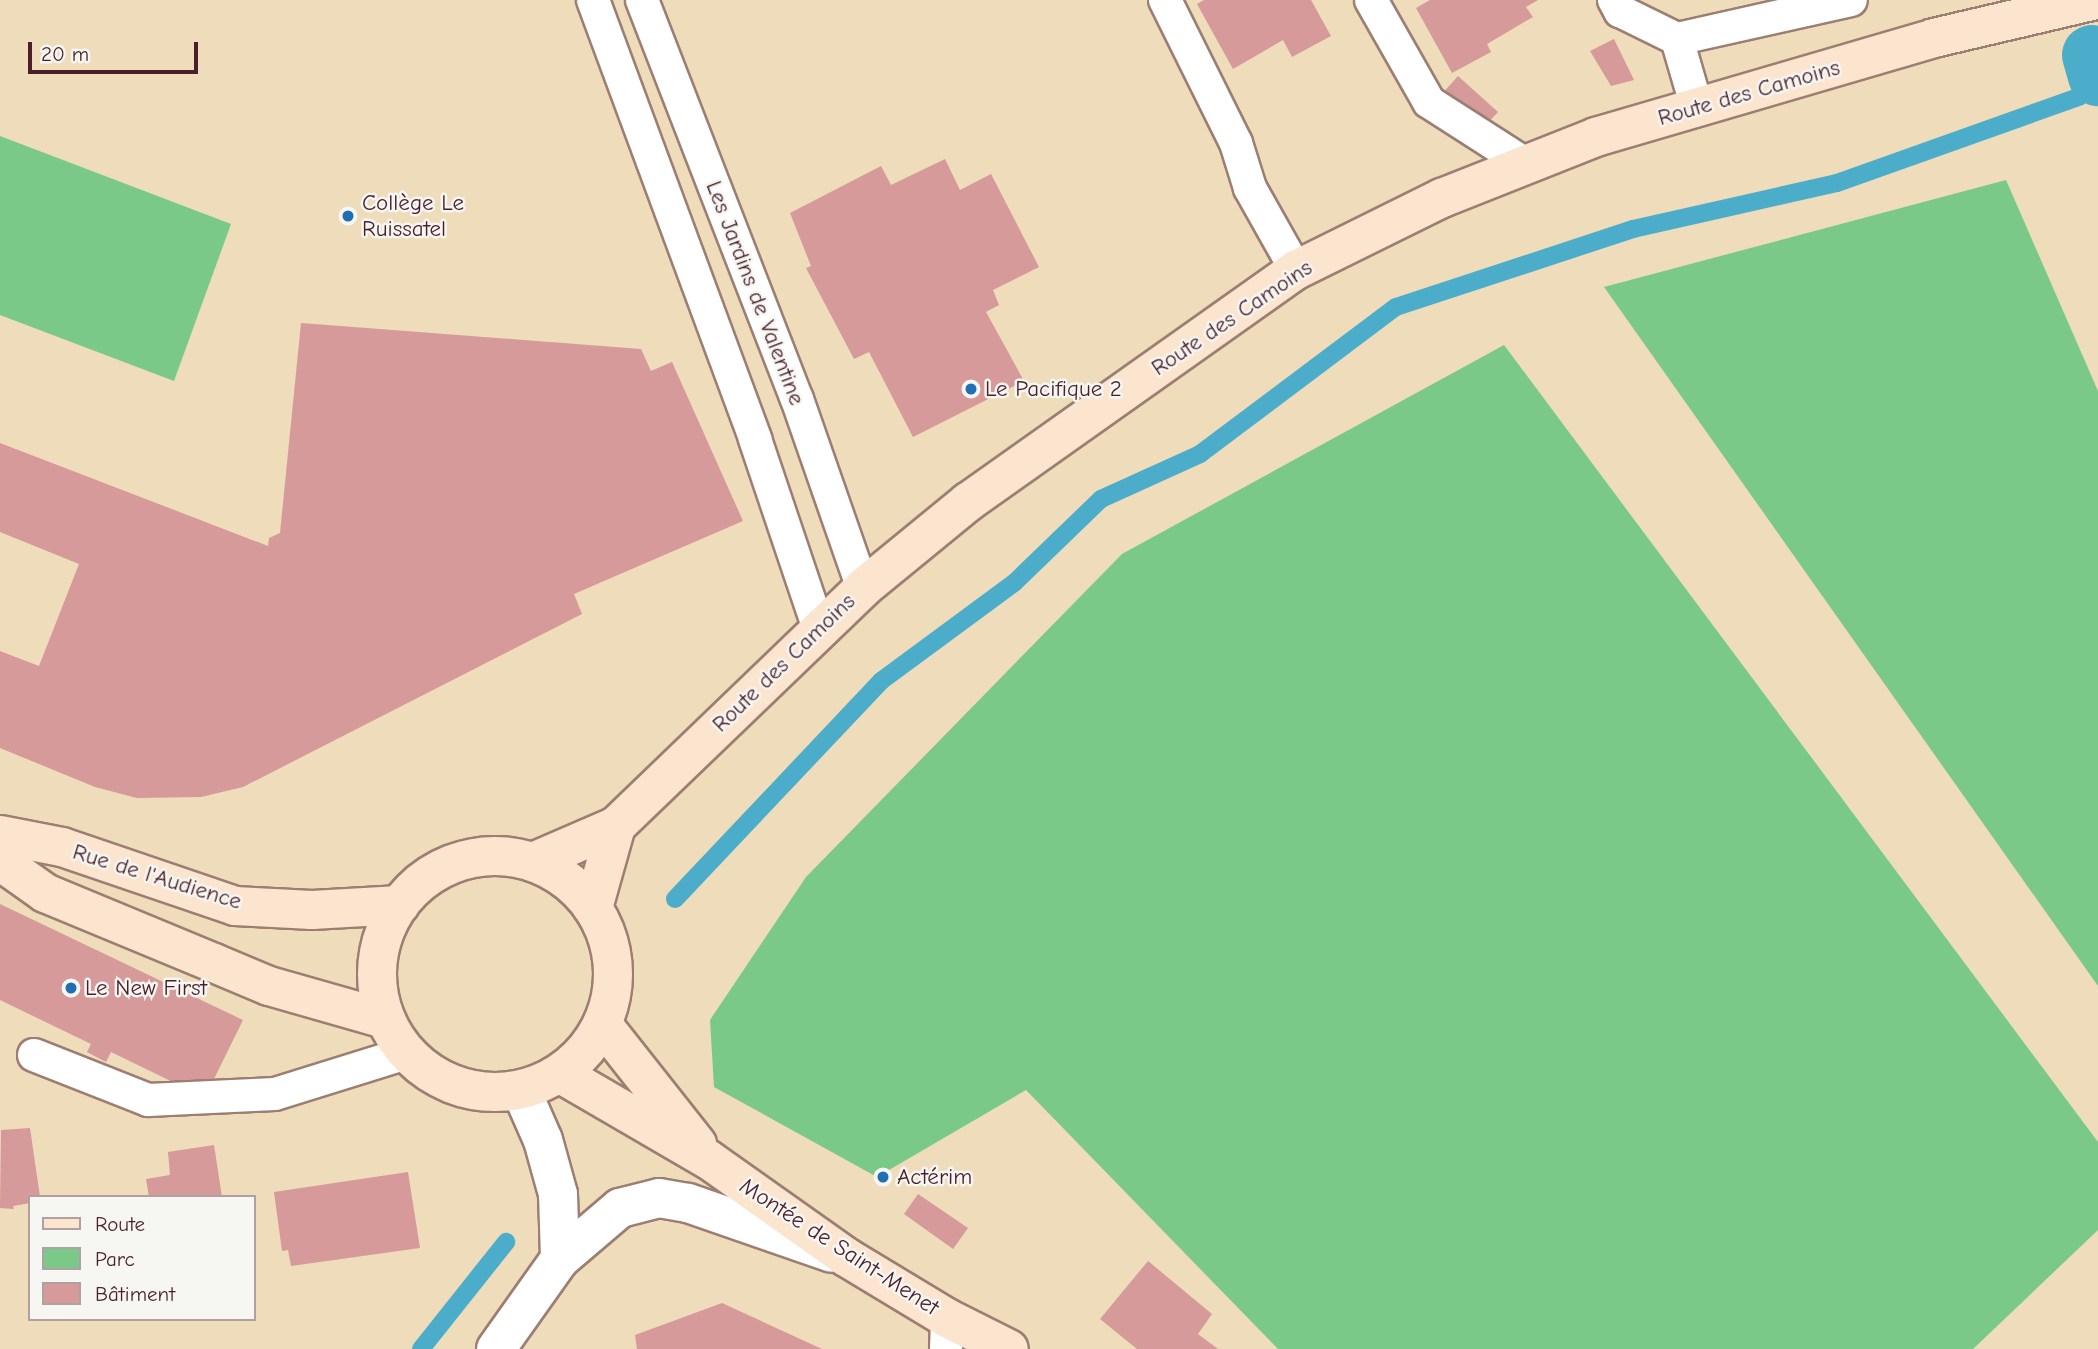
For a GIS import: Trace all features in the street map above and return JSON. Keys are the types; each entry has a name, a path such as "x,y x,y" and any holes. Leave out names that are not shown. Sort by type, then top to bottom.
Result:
{"main road":[{"name":"Route des Camoins","path":"533,862 616,826 863,588 968,502 1296,270 1442,198 1597,137 1934,38 2096,0"},
{"path":"593,908 616,826"},
{"name":"Rue de l'Audience","path":"0,835 62,847 235,906 312,910 400,905"},
{"path":"494,857 533,862 559,875 579,891 593,908 611,945 613,986 603,1025 585,1052 561,1074 521,1090 480,1092 440,1080 407,1053 385,1018 378,989 378,960 385,931 400,905 420,883 446,867 474,859 494,857"},
{"path":"0,861 45,893 269,986 385,1018"},
{"name":"Montée de Saint-Menet","path":"603,1025 709,1160"},
{"name":"Montée de Saint-Menet","path":"561,1074 709,1160 846,1257 946,1333 1009,1349"}],"street":[{"path":"521,1090 543,1140 558,1194 560,1259"},
{"path":"503,1346 560,1259 620,1209 659,1198 688,1203 846,1257"}],"lane":[{"path":"593,0 755,439 819,629"},
{"name":"Les Jardins de Valentine","path":"642,0 797,399 863,588"},
{"path":"1165,0 1236,143 1250,188 1296,270"},
{"path":"1371,0 1429,102 1527,164"},
{"path":"1614,0 1620,11 1677,38 1851,0"},
{"path":"1677,38 1697,108"},
{"path":"34,1055 148,1100 275,1094 407,1053"}],"green space":[{"path":"0,136 231,224 174,381 0,315"},
{"path":"2006,180 2098,391 2098,986 1604,287"},
{"path":"1504,345 2098,1142 2098,1230 1973,1349 1278,1349 1026,1090 877,1177 714,1087 710,1020 806,877 1122,554"}],"building":[{"path":"1204,0 1311,0 1331,36 1292,57 1283,40 1233,69 1197,4"},
{"path":"1430,0 1538,0 1526,7 1533,17 1487,44 1491,52 1452,73 1416,8"},
{"path":"1614,39 1634,80 1611,86 1590,51"},
{"path":"1458,76 1498,112 1480,131 1441,95"},
{"path":"945,159 960,190 991,174 1039,267 993,290 999,305 986,312 1024,381 913,437 869,352 854,359 806,268 811,266 790,213 881,166 891,185"},
{"path":"301,323 641,349 651,371 672,362 743,521 574,594 582,614 243,787 201,797 137,798 95,787 0,748 0,651 39,666 79,564 0,532 0,443 268,546 269,538 280,533"},
{"path":"0,904 243,1020 211,1085 183,1087 111,1052 106,1062 87,1052 91,1044 0,1000"},
{"path":"30,1128 40,1195 28,1195 28,1203 13,1206 14,1209 0,1208 1,1130"},
{"path":"214,1145 222,1195 149,1195 146,1179 170,1175 168,1152"},
{"path":"408,1172 420,1248 291,1266 288,1250 282,1251 274,1192"},
{"path":"918,1194 968,1228 953,1249 904,1214"},
{"path":"1148,1261 1212,1314 1198,1334 1218,1349 1137,1349 1100,1319"},
{"path":"722,1303 822,1349 637,1349 635,1335"}],"waterway":[{"path":"2092,55 2098,76"},
{"path":"675,899 881,681 1014,583 1101,499 1200,454 1396,307 1633,229 1837,183 2079,97"},
{"path":"421,1349 506,1242"}],"place":[{"name":"Collège Le Ruissatel","path":"348,216"},
{"name":"Le Pacifique 2","path":"971,389"},
{"name":"Le New First","path":"71,988"},
{"name":"Actérim","path":"883,1177"}]}
